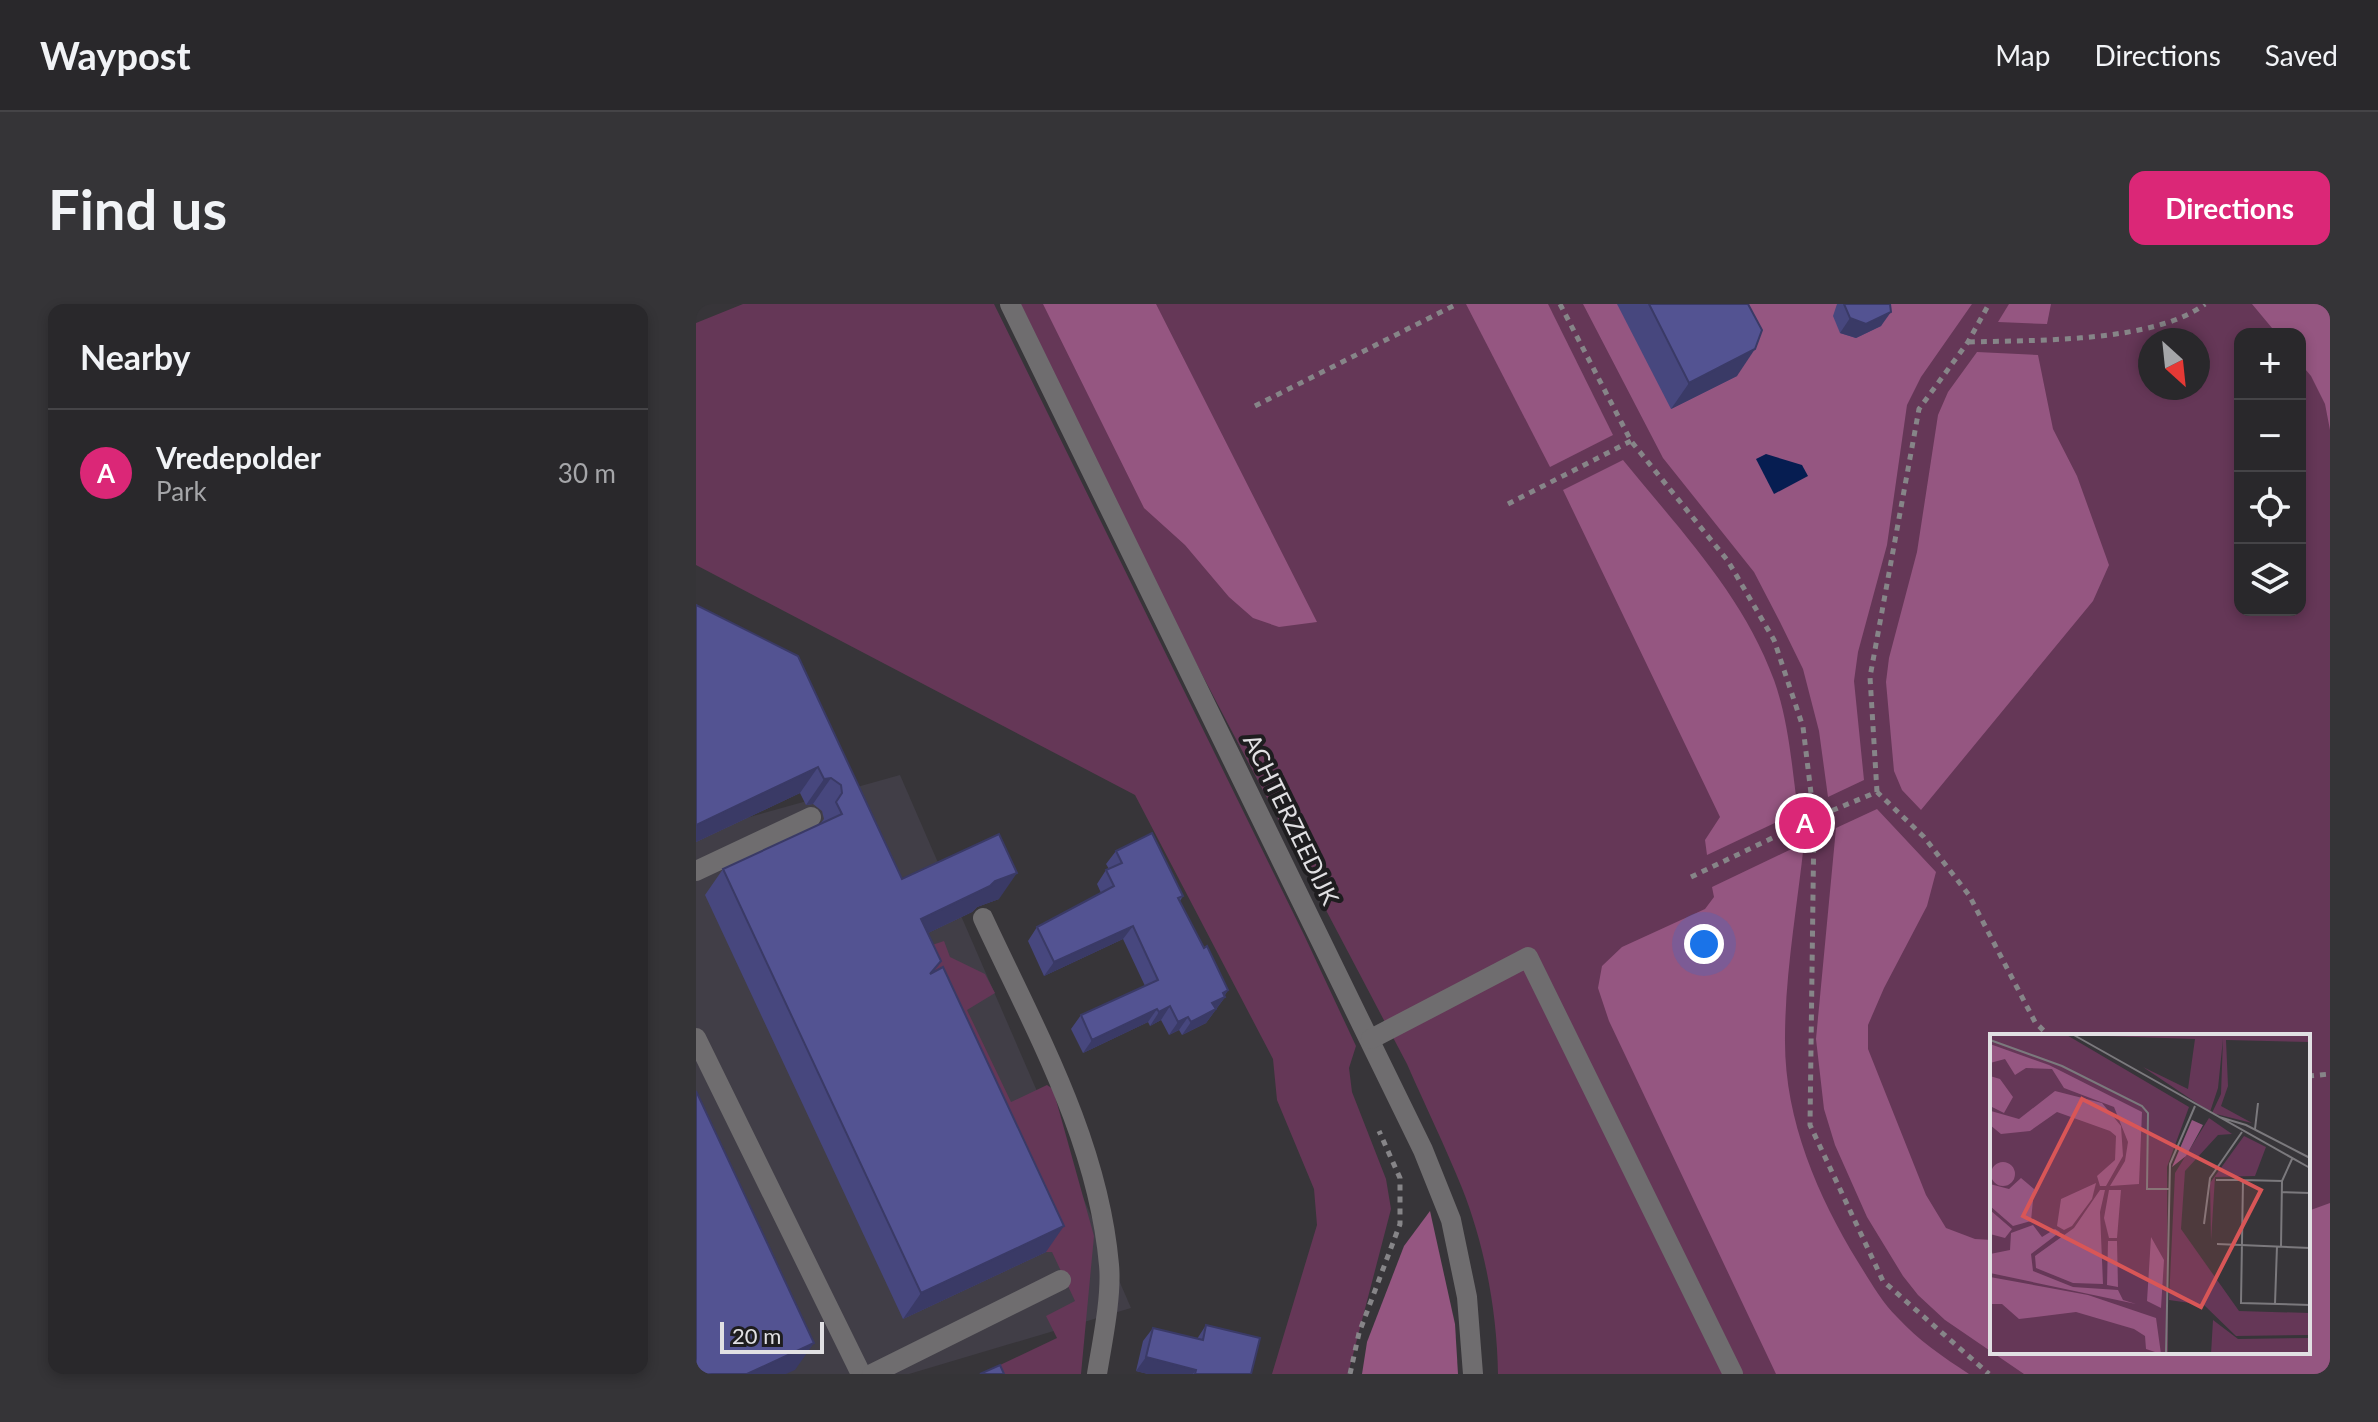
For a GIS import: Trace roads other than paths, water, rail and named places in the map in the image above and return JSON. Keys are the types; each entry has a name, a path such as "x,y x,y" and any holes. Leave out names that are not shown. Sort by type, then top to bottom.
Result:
{"street":[{"name":"ACHTERZEEDIJK","path":"1010,304 1423,1150 1451,1220 1467,1297 1473,1374"},
{"path":"696,871 811,817"},
{"path":"983,918 1067,1099 1096,1184 1109,1268 1097,1374"},
{"path":"1371,1039 1528,957 1733,1374"},
{"path":"696,1038 861,1374"},
{"path":"872,1374 1061,1280"}],"water":[{"path":"1766,454 1802,465 1808,476 1774,494 1756,459"}],"place":[{"name":"Vredepolder","path":"1805,823"}]}
